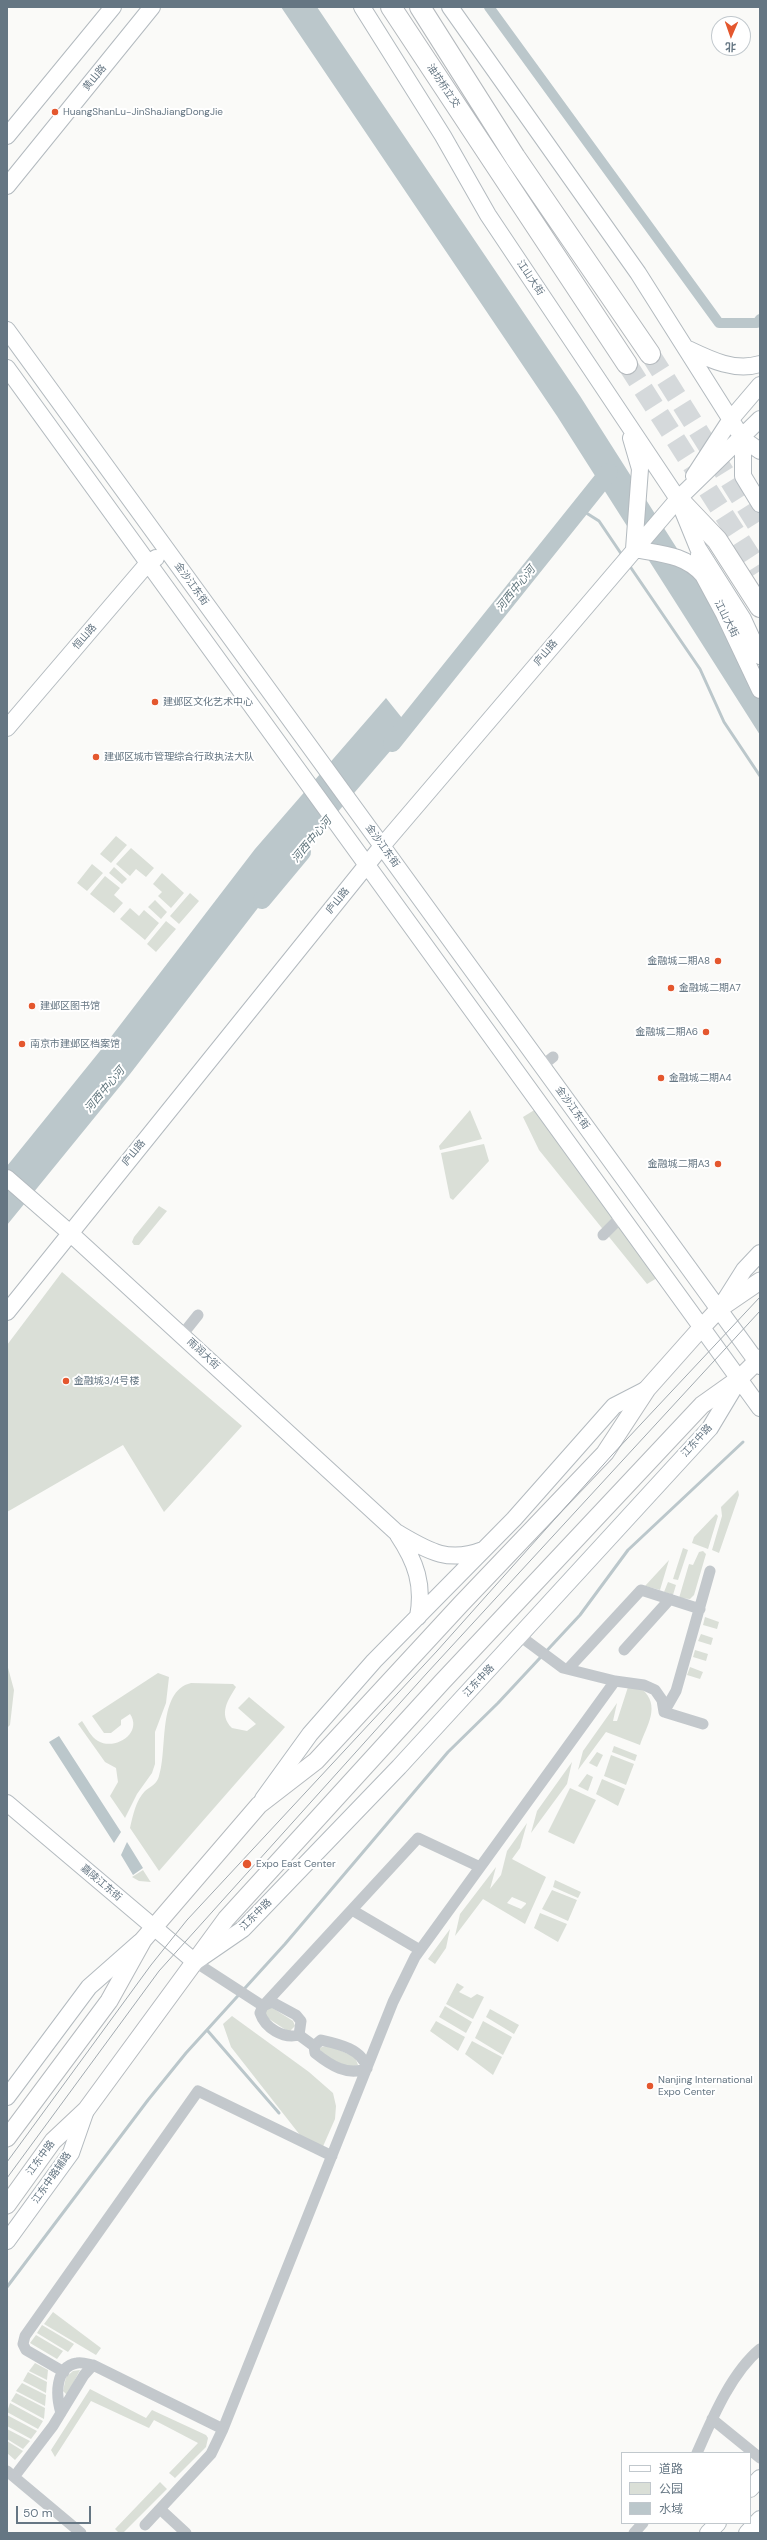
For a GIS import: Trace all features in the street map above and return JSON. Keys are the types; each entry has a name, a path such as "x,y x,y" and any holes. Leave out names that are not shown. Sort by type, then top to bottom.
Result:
{"highway":[{"name":"油坊桥立交","path":"391,7 627,364"},
{"path":"420,7 515,157 650,354"},
{"path":"678,499 717,540 760,607"}],"main road":[{"path":"7,2138 109,2002 148,1934 259,1805 316,1761 461,1604 605,1453 647,1389 702,1326 719,1310 760,1281"},
{"name":"江东中路","path":"7,2205 53,2141 86,2110 226,1919 442,1682 702,1404 740,1378 759,1361"}],"street":[{"path":"7,136 113,7"},
{"name":"黄山路","path":"7,186 152,7"},
{"name":"江山大街","path":"362,7 442,136 488,215 678,499 698,548 743,619 760,656"},
{"path":"450,7 577,184 686,348 743,439 760,451"},
{"name":"金沙江东街","path":"7,330 356,811 530,1040 548,1061 719,1310 759,1361"},
{"path":"686,348 718,364 750,367 760,364"},
{"path":"7,368 366,866 740,1378 760,1408"},
{"name":"庐山路","path":"678,499 731,419 760,385"},
{"name":"庐山路","path":"7,1312 382,846 678,499 743,439 760,420"},
{"path":"626,423 640,469 634,549 678,557 694,564 702,575"},
{"path":"743,439 743,476 760,504"},
{"name":"江山大街","path":"698,548 702,575 724,614 760,690"},
{"name":"恒山路","path":"7,728 148,563 167,551"},
{"name":"雨润大街","path":"7,1178 70,1233 396,1532"},
{"path":"603,1235 622,1216"},
{"path":"719,1310 744,1270 760,1253"},
{"path":"182,1335 198,1315"},
{"name":"江东中路","path":"195,1962 243,1930 399,1767 520,1636 605,1540 710,1428 740,1378"},
{"path":"259,1805 310,1734 374,1661 543,1487 614,1406 647,1389"},
{"path":"396,1532 440,1555 468,1556 483,1550"},
{"path":"396,1532 410,1552 420,1580 421,1599 418,1617"},
{"path":"664,1712 676,1691 710,1571"},
{"path":"568,1669 641,1590 700,1609"},
{"path":"624,1650 670,1599"},
{"path":"520,1636 563,1668 615,1681 644,1685 655,1690 662,1700 664,1712"},
{"path":"145,2525 211,2454 223,2429 393,2002 420,1950 615,1681"},
{"path":"664,1712 703,1724"},
{"name":"嘉陵江东街","path":"7,1803 148,1934 195,1962"},
{"path":"299,2035 291,2037 283,2035 263,2022 260,2013 263,2006 418,1838 480,1867"},
{"path":"352,1910 420,1950"},
{"path":"7,2097 89,1987 148,1934"},
{"path":"195,1962 263,2006"},
{"path":"263,2006 272,2002 296,2016 301,2021 299,2035"},
{"path":"299,2035 314,2046 315,2053 324,2060 348,2072 358,2072 367,2068"},
{"path":"314,2046 321,2040 357,2052 365,2060 367,2068"},
{"path":"64,2372 26,2350 23,2344 25,2336 198,2091 332,2156"},
{"name":"江东中路辅路","path":"7,2241 71,2153 86,2110"},
{"path":"697,2452 712,2419 750,2357 760,2349"},
{"path":"61,2413 57,2392 59,2380 64,2372 77,2363 93,2364 223,2429"},
{"path":"81,2533 10,2474 61,2413 84,2375 93,2364"},
{"path":"712,2419 760,2458"},
{"path":"751,2488 760,2478"},
{"path":"160,2509 186,2533"},
{"path":"747,2533 760,2519"},
{"path":"634,2533 642,2524"},
{"path":"708,2533 717,2524"}],"green space":[{"path":"116,836 127,845 111,863 100,854"},
{"path":"131,848 154,868 146,877 136,869 130,876 116,864"},
{"path":"92,864 103,873 87,891 77,883"},
{"path":"114,867 127,879 122,884 109,873"},
{"path":"162,873 184,893 171,908 158,896 162,892 153,884"},
{"path":"105,876 120,888 114,895 123,903 114,913 90,894"},
{"path":"190,893 199,901 179,924 170,916"},
{"path":"155,900 167,912 161,919 148,907"},
{"path":"130,908 139,916 144,910 159,923 145,940 120,919"},
{"path":"166,921 176,929 156,952 147,944"},
{"path":"536,1109 657,1278 647,1284 539,1150 523,1117"},
{"path":"470,1110 482,1139 440,1150 439,1146"},
{"path":"484,1144 489,1161 453,1200 450,1198 441,1153"},
{"path":"159,1206 167,1211 139,1245 134,1245 132,1242 134,1237"},
{"path":"62,1272 242,1426 164,1512 123,1445 7,1512 7,1345"},
{"path":"738,1490 739,1495 719,1553 712,1550 722,1516 721,1507"},
{"path":"716,1514 718,1516 708,1549 692,1543 694,1537"},
{"path":"683,1548 688,1550 678,1580 673,1579"},
{"path":"703,1551 706,1554 694,1595 690,1599 679,1598 689,1564 693,1565 699,1552"},
{"path":"669,1560 660,1590 645,1586"},
{"path":"668,1582 676,1585 673,1595 664,1592"},
{"path":"705,1617 719,1622 717,1629 703,1625"},
{"path":"701,1634 713,1638 711,1645 698,1641"},
{"path":"695,1650 708,1654 706,1661 693,1657"},
{"path":"7,1664 14,1690 10,1725 7,1728"},
{"path":"690,1667 703,1672 700,1679 687,1675"},
{"path":"158,1673 169,1677 166,1703 155,1732 155,1764 152,1773 137,1794 125,1818 110,1796 118,1782 116,1768 105,1762 78,1724 82,1721 93,1737 98,1741 112,1744 119,1742 130,1734 133,1728 133,1721 130,1714 121,1720 121,1725 111,1733 104,1733 92,1716"},
{"path":"191,1683 233,1684 236,1687 230,1697 225,1712 228,1723 232,1728 247,1731 256,1724 238,1708 249,1697 285,1727 159,1871 130,1828 139,1799 145,1791 155,1783 159,1776 162,1765 168,1709 173,1697 180,1688"},
{"path":"628,1687 642,1689 648,1695 651,1702 651,1716 640,1745 606,1732 578,1770 583,1751 617,1703 613,1721 617,1721"},
{"path":"614,1746 637,1755 635,1761 612,1752"},
{"path":"597,1752 603,1755 597,1767 589,1763"},
{"path":"611,1755 634,1764 626,1785 604,1776"},
{"path":"572,1762 567,1784 531,1833 537,1811"},
{"path":"587,1774 593,1777 588,1791 578,1786"},
{"path":"602,1779 625,1789 618,1806 596,1794"},
{"path":"570,1788 596,1800 574,1844 548,1832"},
{"path":"527,1823 520,1848 512,1859 546,1877 525,1924 483,1899 455,1936 460,1914 496,1867 490,1889 501,1875 507,1851","holes":["512,1897 526,1903 521,1909 507,1903"]},
{"path":"143,1870 151,1882 139,1881 132,1877"},
{"path":"555,1880 581,1892 578,1898 553,1887"},
{"path":"552,1890 577,1900 568,1921 542,1909"},
{"path":"540,1913 567,1924 558,1942 534,1928"},
{"path":"450,1929 446,1948 435,1964 428,1959"},
{"path":"457,1983 464,1987 459,1992 471,1998 477,1994 484,1997 473,2019 446,2004"},
{"path":"445,2006 472,2022 466,2033 439,2017"},
{"path":"271,2007 293,2021 295,2026 289,2032 266,2017 266,2009"},
{"path":"490,2009 519,2025 514,2034 486,2017"},
{"path":"232,2016 309,2072 333,2093 336,2106 335,2119 321,2151 307,2144 231,2047 223,2024"},
{"path":"436,2021 465,2037 458,2051 430,2031"},
{"path":"483,2021 512,2037 503,2055 475,2038"},
{"path":"472,2041 502,2057 493,2075 465,2054"},
{"path":"328,2045 355,2057 358,2065 348,2066 334,2061 321,2052 319,2048"},
{"path":"53,2312 101,2348 96,2355 44,2324"},
{"path":"42,2325 74,2344 68,2352 37,2333"},
{"path":"36,2335 63,2351 57,2359 30,2343"},
{"path":"35,2363 48,2370 47,2380 29,2371"},
{"path":"80,2370 67,2395 63,2391 66,2377 73,2371"},
{"path":"28,2372 47,2382 46,2393 23,2381"},
{"path":"22,2383 46,2395 45,2406 16,2391"},
{"path":"90,2389 146,2418 152,2410 206,2435 208,2438 206,2447 175,2478 169,2473 198,2443 154,2420 149,2428 91,2401 55,2457 51,2450"},
{"path":"16,2393 45,2408 44,2419 11,2401"},
{"path":"10,2403 43,2421 38,2429 7,2412"},
{"path":"7,2415 37,2431 31,2439 7,2426"},
{"path":"7,2429 30,2441 23,2449 7,2439"},
{"path":"7,2441 23,2451 15,2460 7,2453"},
{"path":"160,2482 167,2489 123,2533 119,2533 115,2529"}],"water":[{"path":"281,7 317,7 580,396 760,679 760,735 557,416"},
{"path":"386,698 410,728 281,878 130,1074 7,1225 7,1166 104,1046 255,849"},
{"path":"59,1736 121,1832 114,1843 49,1742"},
{"path":"127,1842 143,1868 133,1875 121,1855"}],"waterway":[{"path":"489,7 719,323 757,323 760,319"},
{"name":"河西中心河","path":"392,743 609,472"},
{"path":"580,509 599,521 622,555"},
{"path":"629,565 700,669 724,722 760,776"},
{"name":"河西中心河","path":"262,900 302,852"},
{"path":"7,2287 148,2100 186,2053 285,1944 448,1752 498,1703 580,1615 628,1550 743,1442"},
{"path":"207,2030 279,2113"}],"tunnel":[{"path":"650,354 760,529"},
{"path":"627,364 760,571"}],"tram line":[{"path":"7,2162 151,1965 187,1920 437,1651 612,1455 760,1297"},
{"path":"7,2178 159,1971 427,1673 760,1311"}],"place":[{"name":"HuangShanLu-JinShaJiangDongJie","path":"55,112"},
{"name":"建邺区文化艺术中心","path":"155,702"},
{"name":"建邺区城市管理综合行政执法大队","path":"96,757"},
{"name":"金融城二期A8","path":"718,961"},
{"name":"金融城二期A7","path":"671,988"},
{"name":"建邺区图书馆","path":"32,1006"},
{"name":"金融城二期A6","path":"706,1032"},
{"name":"南京市建邺区档案馆","path":"22,1044"},
{"name":"金融城二期A4","path":"661,1078"},
{"name":"金融城二期A3","path":"718,1164"},
{"name":"金融城3/4号楼","path":"66,1381"},
{"name":"Expo East Center","path":"247,1864"},
{"name":"Nanjing International Expo Center","path":"650,2086"}]}
